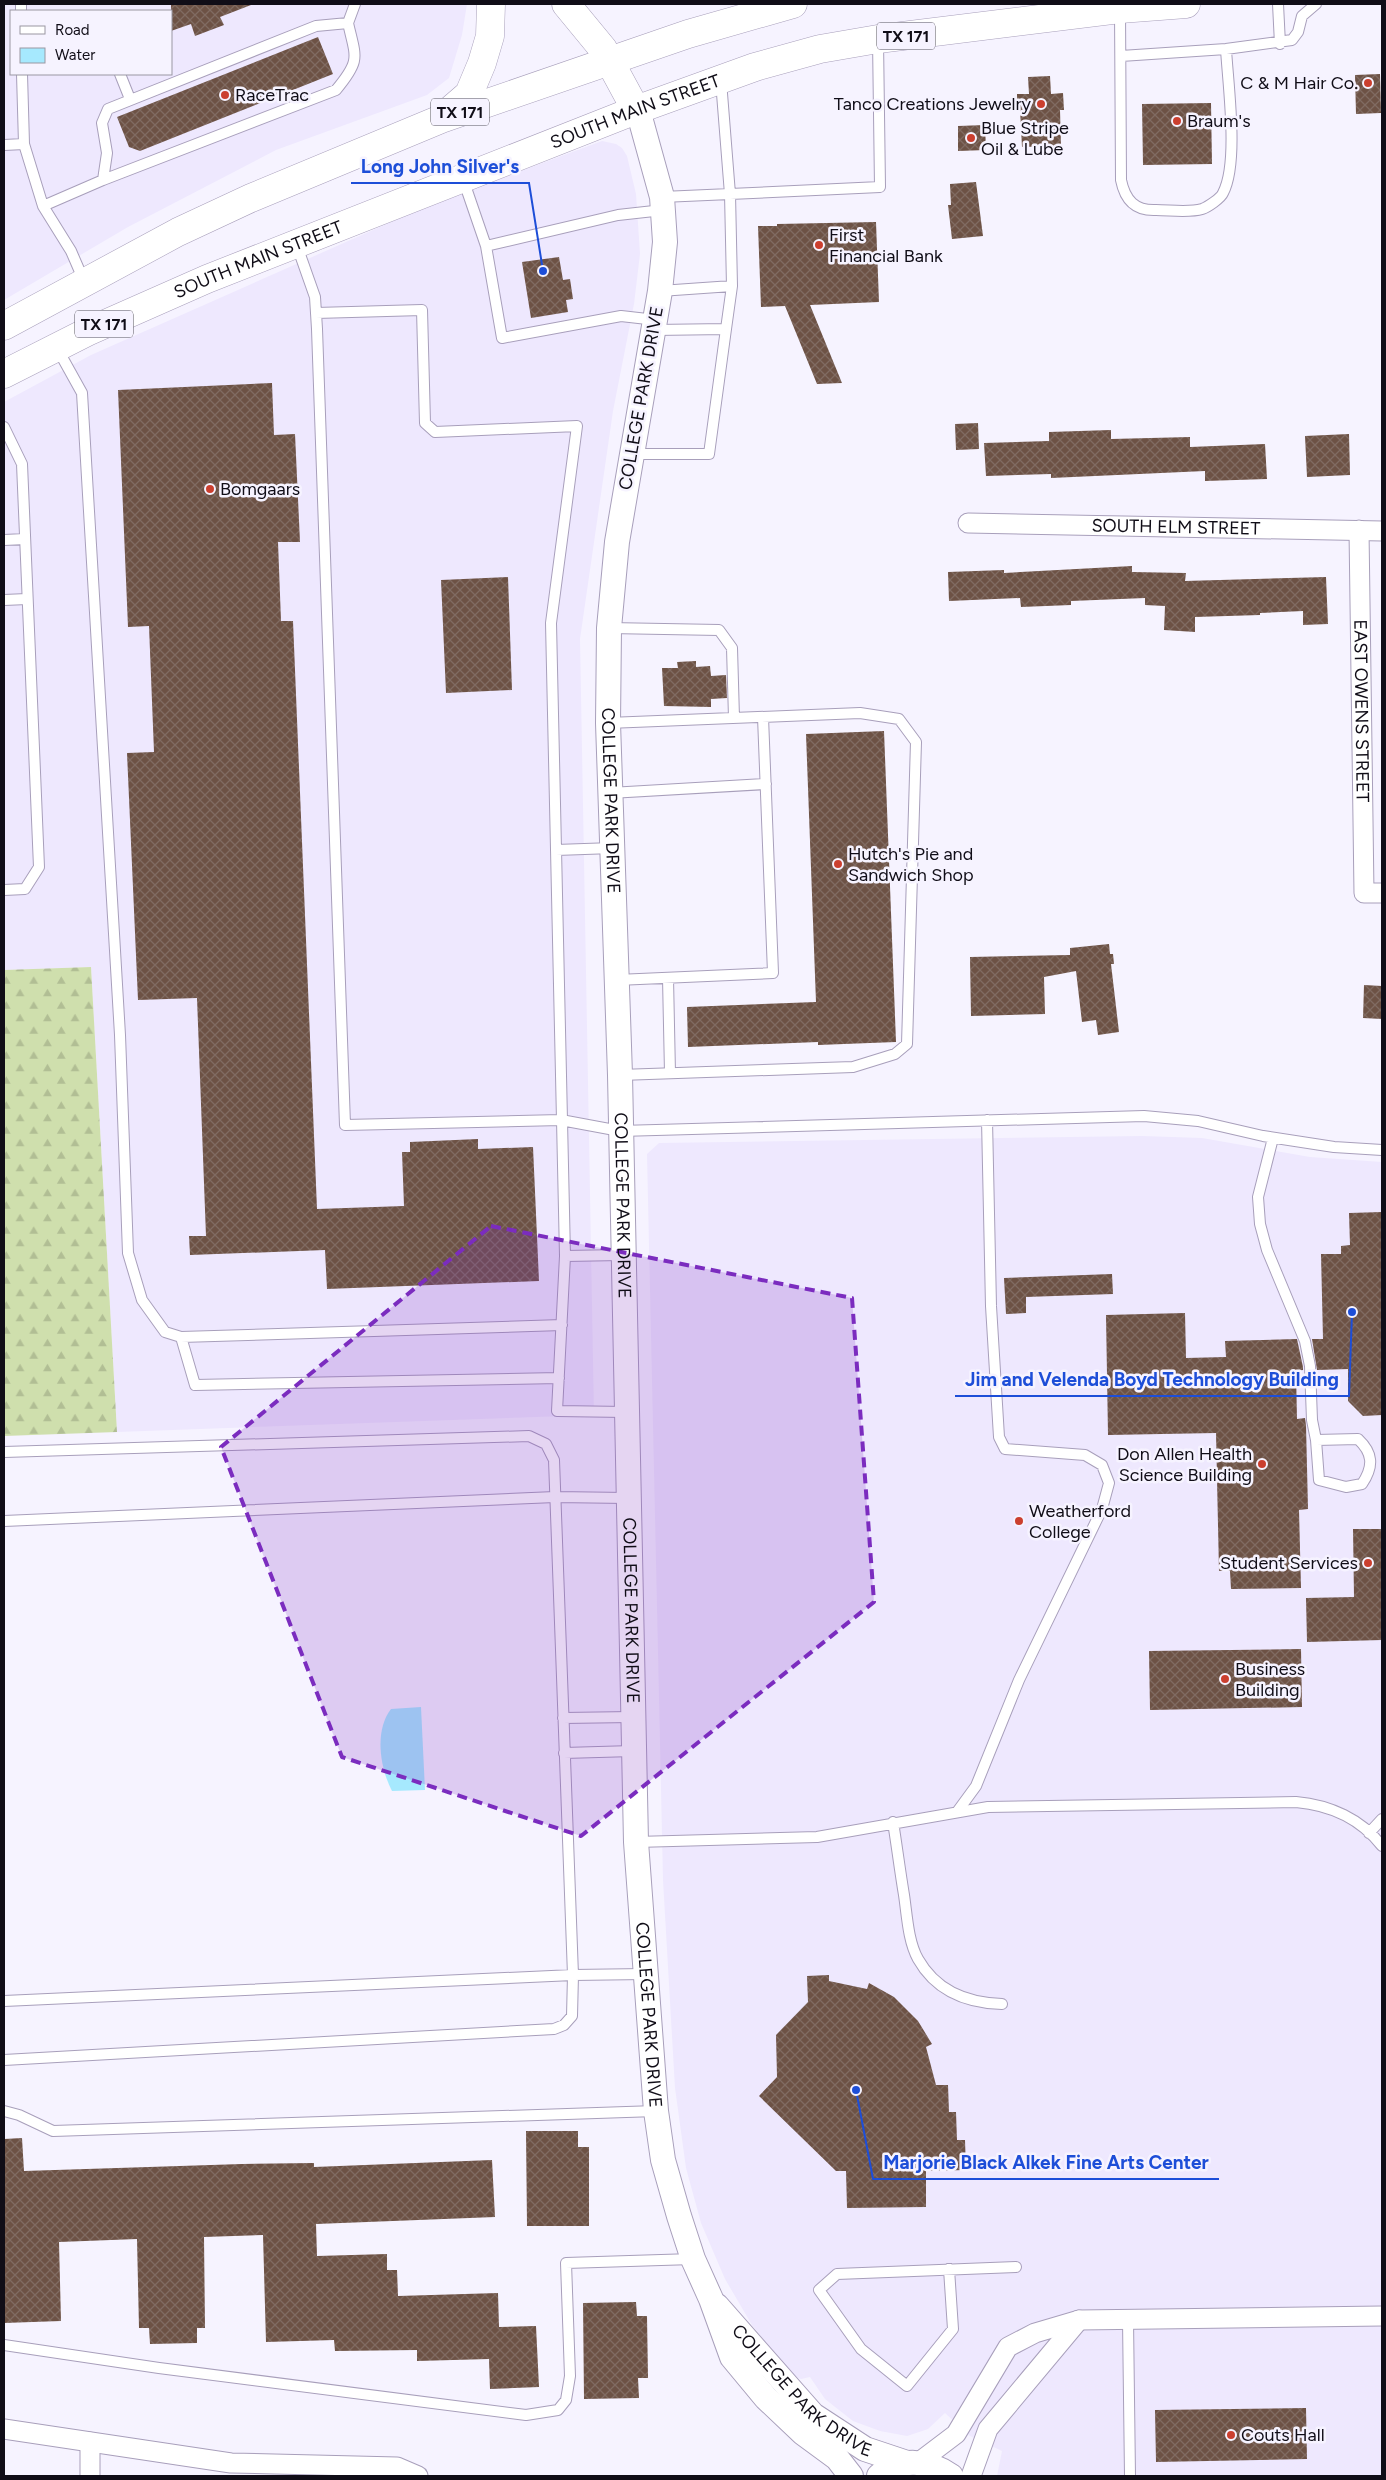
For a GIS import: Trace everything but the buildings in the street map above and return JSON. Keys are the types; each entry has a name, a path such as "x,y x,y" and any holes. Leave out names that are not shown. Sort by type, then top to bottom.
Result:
{"main road":[{"path":"441,119 469,94 490,36 491,4"},
{"path":"566,4 610,61 636,110"},
{"name":"TX 171","path":"4,326 84,281 251,198 441,119 688,34 792,4"},
{"name":"SOUTH MAIN STREET","path":"4,374 167,296 636,110 755,67 820,49 878,39 1186,4"}],"street":[{"name":"COLLEGE PARK DRIVE","path":"636,110 642,121 662,203 665,242 655,325 617,542 609,628 608,723 620,1074 627,1498 636,1842 656,2111 663,2160 693,2259 711,2299 732,2357 766,2398 803,2433 838,2458 850,2476"},
{"name":"SOUTH ELM STREET","path":"968,523 1382,531"},
{"name":"EAST OWENS STREET","path":"1359,530 1373,893"},
{"name":"COLLEGE PARK DRIVE","path":"711,2299 813,2415 865,2449 942,2469 951,2476"},
{"path":"879,2476 899,2464 913,2463 948,2442 956,2434 1008,2347 1035,2333 1079,2320 1382,2316"},
{"path":"970,2476 988,2429 1079,2320"},
{"path":"4,2429 231,2463 397,2467 418,2476"},
{"path":"90,2442 90,2476"}],"lane":[{"path":"43,206 103,180 336,90 348,76 356,58 348,23 355,4"},
{"path":"1278,4 1280,44"},
{"path":"1121,56 1280,44 1292,40 1298,32 1302,16 1316,4"},
{"path":"1120,10 1121,180 1123,192 1132,205 1146,211 1202,209 1222,195 1230,176 1226,49"},
{"path":"103,180 107,153 102,123 108,109 316,26 348,23"},
{"path":"486,246 662,203 730,194 880,187 878,39"},
{"path":"22,75 24,144 43,206 71,251 84,281"},
{"path":"120,75 130,99"},
{"path":"631,454 709,454 732,286 730,194 721,79"},
{"path":"4,145 24,144"},
{"path":"462,178 486,246 502,338 621,316 655,325 726,329"},
{"path":"296,244 315,297 316,313 344,1124 561,1120 620,1131 1144,1116 1198,1121 1273,1138 1334,1147 1382,1150"},
{"path":"660,291 732,286"},
{"path":"316,313 422,310 425,423 435,432 577,426 552,623 565,1256 557,1411 626,1412"},
{"path":"57,347 82,392 120,1035 128,1253 142,1300 165,1332 181,1337 562,1325"},
{"path":"4,427 22,464 39,867 25,889 4,890"},
{"path":"4,540 25,539"},
{"path":"4,600 27,599"},
{"path":"609,628 720,630 732,648 734,718"},
{"path":"608,723 860,713 899,719 916,742 907,1044 894,1054 853,1067 620,1074"},
{"path":"617,980 773,973 763,717"},
{"path":"610,793 766,784"},
{"path":"556,850 613,848"},
{"path":"668,978 670,1073"},
{"path":"957,1812 976,1786 1019,1680 1102,1509 1109,1483 1102,1465 1085,1455 1004,1449 999,1437 991,1306 987,1120"},
{"path":"1273,1138 1258,1197 1260,1224 1267,1250 1305,1341 1310,1366 1312,1420 1316,1440 1319,1480 1346,1487 1362,1484 1368,1474 1370,1464 1368,1448 1358,1439 1316,1440"},
{"path":"565,1256 622,1255"},
{"path":"181,1337 195,1385 559,1378"},
{"path":"4,1452 529,1436 546,1444 554,1460 573,1975 572,2016 564,2025 554,2029 4,2060"},
{"path":"4,1521 555,1497 627,1498"},
{"path":"563,1718 632,1716"},
{"path":"564,1753 633,1751"},
{"path":"636,1842 809,1837 988,1807 1296,1802 1317,1804 1342,1813 1369,1833 1382,1846"},
{"path":"1369,1833 1382,1819"},
{"path":"893,1822 908,1928 917,1958 935,1981 956,1996 980,2004 1002,2004"},
{"path":"4,2001 573,1975 645,1974"},
{"path":"4,2111 19,2115 53,2132 656,2111"},
{"path":"4,2345 159,2368 526,2415 558,2410 566,2400 570,2376 566,2262 693,2259"},
{"path":"949,2269 953,2329 907,2386 861,2349 819,2290 837,2274 949,2269 1016,2267"},
{"path":"1128,2320 1130,2476"}],"highlighted area":[{"path":"491,1226 852,1298 874,1602 581,1836 342,1757 221,1447"}],"shaded area":[{"path":"4,4 467,4 462,35 449,78 427,95 276,150 128,227 4,300"},
{"path":"602,141 616,144 622,148 627,156 636,194 640,254 634,304 613,411 580,639 594,1415 117,1432 91,967 4,970 4,402 91,355 434,203"},
{"name":"Weatherford College","path":"1142,1136 1202,1138 1310,1157 1382,1162 1382,2476 997,2476 1002,2451 970,2436 945,2413 928,2429 907,2436 880,2431 853,2421 825,2399 810,2377 801,2379 793,2376 752,2325 725,2279 701,2223 686,2168 675,2088 663,1880 647,1154 659,1143"}],"green space":[{"path":"91,967 117,1432 4,1436 4,970"}],"water":[{"path":"421,1707 425,1790 392,1791 384,1772 382,1761 382,1728 391,1709"}],"place":[{"name":"C & M Hair Co.","path":"1368,83"},
{"name":"RaceTrac","path":"225,95"},
{"name":"Tanco Creations Jewelry","path":"1041,104"},
{"name":"Braum's","path":"1177,121"},
{"name":"Blue Stripe Oil & Lube","path":"971,138"},
{"name":"First Financial Bank","path":"819,245"},
{"name":"Long John Silver's","path":"543,271"},
{"name":"Bomgaars","path":"210,489"},
{"name":"Hutch's Pie and Sandwich Shop","path":"838,864"},
{"name":"Jim and Velenda Boyd Technology Building","path":"1352,1312"},
{"name":"Don Allen Health Science Building","path":"1262,1464"},
{"name":"Weatherford College","path":"1019,1521"},
{"name":"Student Services","path":"1368,1563"},
{"name":"Business Building","path":"1225,1679"},
{"name":"Marjorie Black Alkek Fine Arts Center","path":"856,2090"},
{"name":"Couts Hall","path":"1231,2435"}]}
